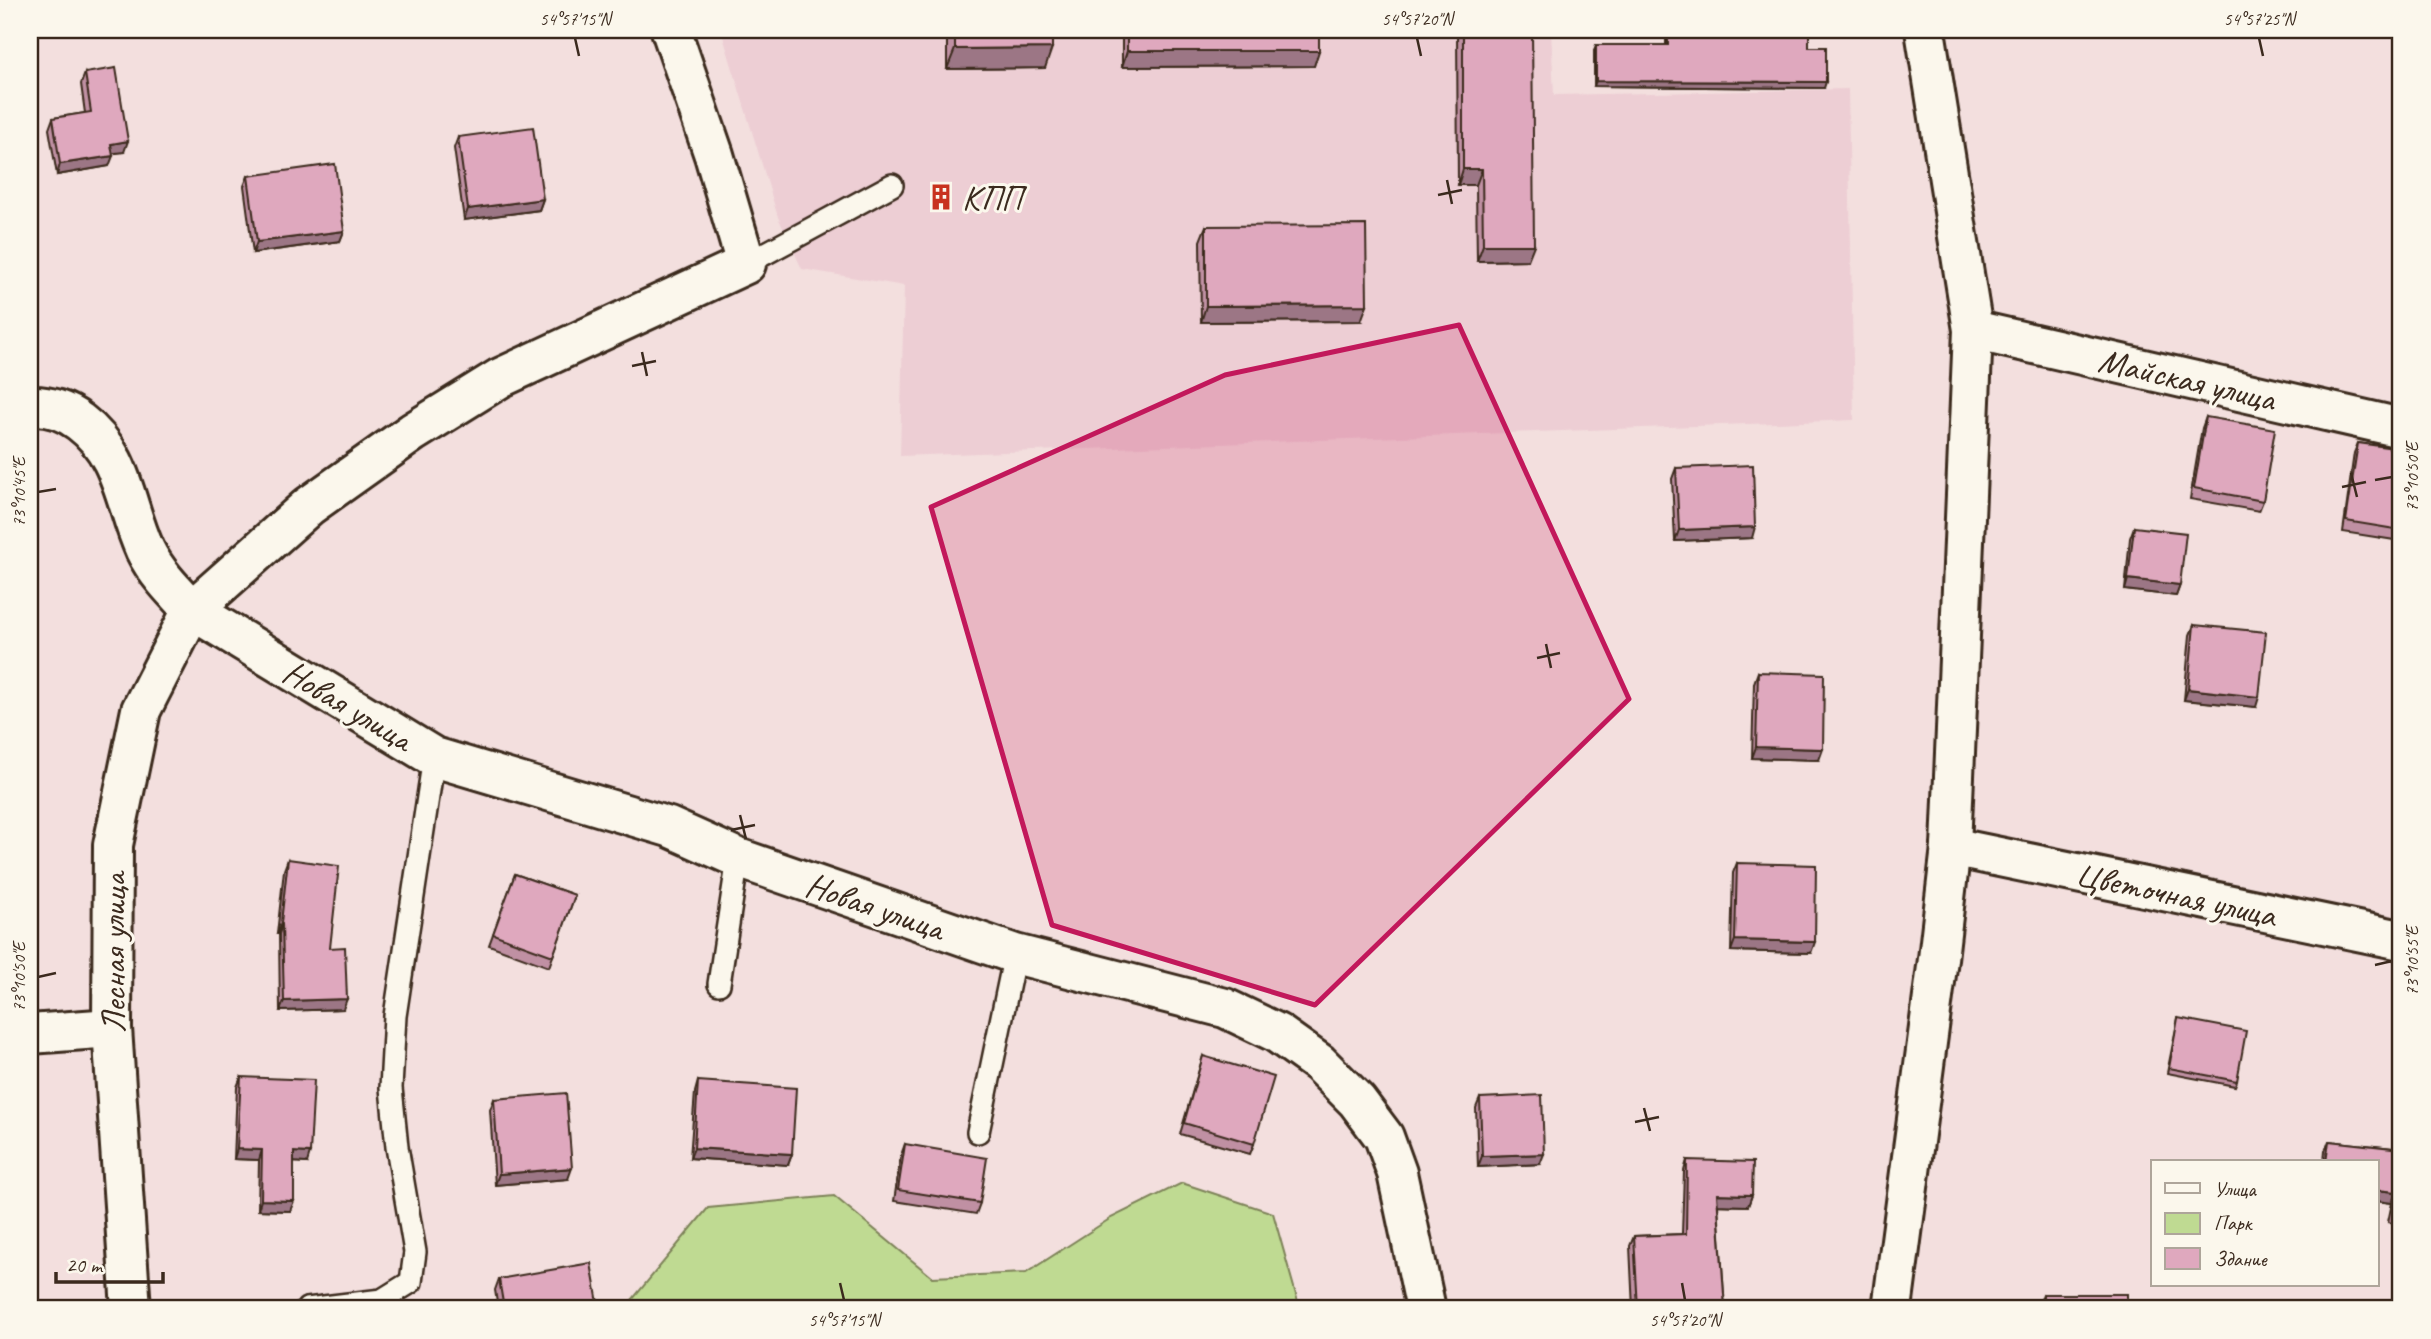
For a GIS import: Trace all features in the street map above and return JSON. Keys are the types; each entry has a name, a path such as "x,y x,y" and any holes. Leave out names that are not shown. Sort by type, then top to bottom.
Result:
{"street":[{"path":"191,610 309,506 424,425 500,378 746,264 714,155 671,30"},
{"path":"1892,1309 1951,847 1973,330 1925,30"},
{"name":"Майская улица","path":"1973,330 2401,428"},
{"name":"Новая улица","path":"30,406 67,412 92,431 112,457 146,551 167,584 191,610 434,757 669,827 738,858 1015,954 1225,1008 1277,1033 1319,1063 1357,1101 1384,1137 1397,1173 1426,1309"},
{"name":"Лесная улица","path":"131,1309 112,1028 113,845 141,710 191,610"},
{"name":"Цветочная улица","path":"1951,847 2401,940"},
{"path":"30,1034 112,1028"}],"lane":[{"path":"746,264 892,186"},
{"path":"307,1309 382,1300 411,1282 415,1252 397,1147 391,1088 395,1016 434,757"},
{"path":"719,984 738,858"},
{"path":"978,1132 1015,954"}],"highlighted area":[{"path":"1459,325 1629,699 1315,1005 1052,925 931,507 1225,375"}],"shaded area":[{"path":"721,30 1551,30 1554,95 1848,89 1854,420 900,456 904,286 802,269 778,217"}],"green space":[{"path":"1182,1183 1273,1213 1300,1309 702,1309 627,1306 708,1208 834,1196 932,1277 1026,1273 1111,1218"}],"building":[{"path":"955,30 1052,30 1052,48 955,49"},
{"path":"1127,30 1319,30 1319,51 1127,51"},
{"path":"1463,30 1532,30 1534,245 1483,245 1482,169 1463,169"},
{"path":"1668,30 1809,30 1809,47 1826,47 1826,82 1596,81 1596,45 1668,45"},
{"path":"116,68 128,141 111,144 113,156 60,164 53,118 91,112 85,73"},
{"path":"533,127 543,199 468,209 458,137"},
{"path":"335,164 344,231 257,242 248,176"},
{"path":"1366,225 1367,305 1206,306 1206,226"},
{"path":"2206,417 2275,429 2263,501 2194,488"},
{"path":"2358,443 2401,449 2401,530 2346,521"},
{"path":"1753,465 1755,527 1679,530 1676,468"},
{"path":"2134,527 2186,533 2180,585 2128,579"},
{"path":"2194,625 2266,632 2259,697 2188,689"},
{"path":"1758,672 1824,674 1823,749 1756,747"},
{"path":"288,859 339,866 330,948 345,947 347,999 284,1001 281,923"},
{"path":"1737,863 1816,865 1815,942 1735,940"},
{"path":"515,874 575,895 553,956 493,934"},
{"path":"2178,1018 2246,1031 2237,1081 2169,1068"},
{"path":"1203,1056 1274,1077 1254,1144 1184,1123"},
{"path":"241,1077 314,1080 310,1153 294,1152 294,1201 261,1200 262,1150 237,1149"},
{"path":"698,1081 796,1088 792,1154 694,1148"},
{"path":"566,1093 572,1168 499,1174 494,1099"},
{"path":"1542,1095 1544,1154 1482,1156 1480,1098"},
{"path":"2329,1141 2401,1149 2401,1213 2392,1211 2396,1192 2378,1190 2378,1160 2326,1160"},
{"path":"905,1144 987,1158 980,1203 898,1190"},
{"path":"1687,1160 1753,1162 1752,1195 1717,1194 1725,1309 1638,1309 1634,1236 1686,1234"},
{"path":"591,1263 599,1309 504,1309 499,1279"},
{"path":"2043,1294 2127,1294 2127,1309 2043,1309"}],"place":[{"name":"КПП","path":"941,197"}]}
